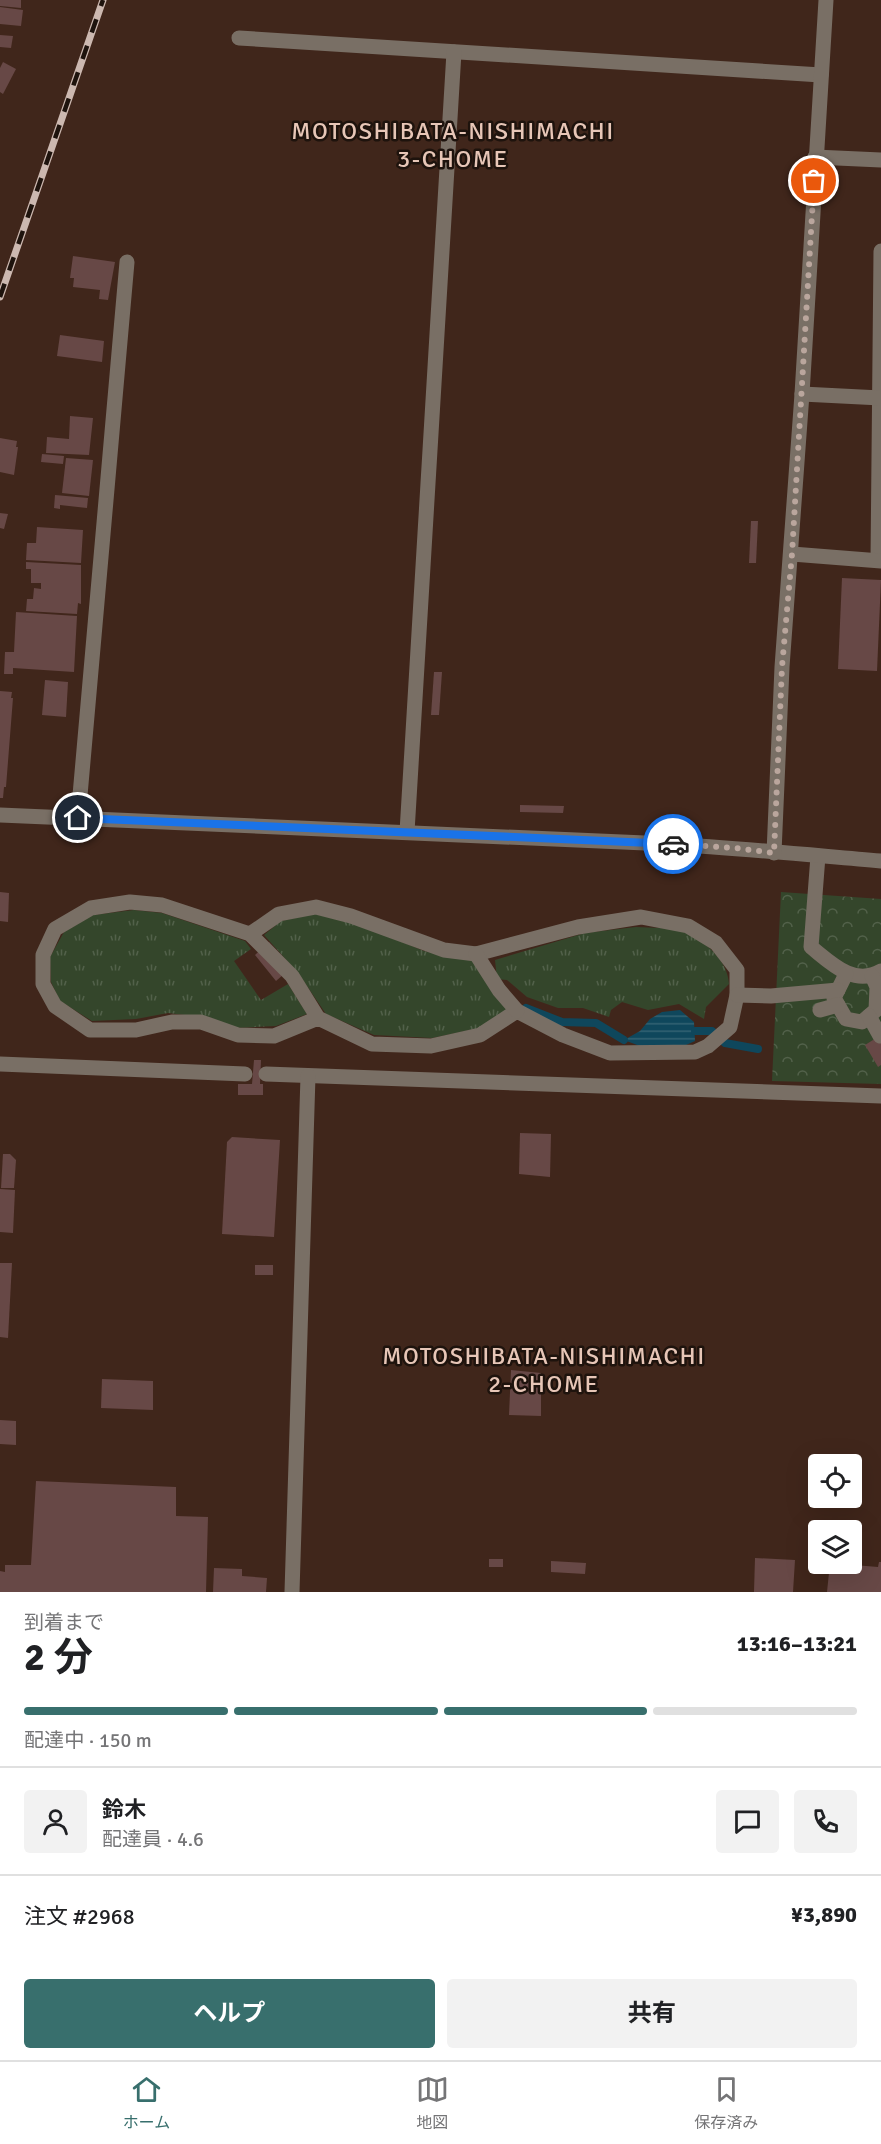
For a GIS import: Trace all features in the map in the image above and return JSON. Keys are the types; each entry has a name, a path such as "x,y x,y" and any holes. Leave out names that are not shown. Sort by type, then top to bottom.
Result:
{"street":[{"path":"774,853 782,667 792,554 826,0"},
{"path":"239,38 821,75"},
{"path":"407,832 454,52"},
{"path":"815,157 881,160"},
{"path":"792,554 879,561 881,250"},
{"path":"78,818 127,262"},
{"path":"802,394 880,398"},
{"path":"0,815 736,848 881,861"},
{"path":"818,856 811,947 846,974 876,974 876,1010 862,1022 846,1019 838,998"},
{"path":"318,1018 274,1036 238,1035 201,1022 172,1022 136,1030 90,1030 55,1006 43,984 43,955 55,928 91,909 130,902 162,905 250,934 292,976 318,1018 372,1044 431,1046 480,1035 517,1011"},
{"path":"250,934 279,914 316,907 351,916 444,950 476,954 578,927 641,917 688,926 716,943 737,970 737,995 730,1027 708,1046 695,1052 610,1053 563,1035 517,1011 499,990 476,954"},
{"path":"820,1010 838,998 846,974"},
{"path":"737,995 838,998"},
{"path":"869,1016 880,1036"},
{"path":"0,1064 245,1074"},
{"path":"266,1074 881,1096"},
{"path":"292,1592 308,1076"}],"green space":[{"path":"781,892 881,899 881,1084 772,1081"},
{"path":"134,910 162,913 245,941 251,949 234,961 261,1000 288,984 307,1014 276,1026 236,1028 202,1017 168,1013 136,1019 92,1021 60,1001 51,982 50,957 64,932 93,915"},
{"path":"318,913 356,923 424,951 473,961 507,1010 480,1028 432,1038 374,1035 326,1014 298,973 264,935 281,921"},
{"path":"636,927 679,930 700,940 720,960 728,975 729,984 706,1007 704,1019 679,1004 648,1010 622,1002 611,1010 609,1017 583,1008 558,1008 527,997 507,980 497,979 495,960 585,933"}],"water":[{"path":"680,1010 694,1022 695,1041 686,1045 645,1048 624,1040 640,1031 650,1019 662,1012"}],"building":[{"path":"0,0 21,0 21,8 0,6"},
{"path":"0,7 23,10 21,26 0,24"},
{"path":"0,35 13,36 11,48 0,47"},
{"path":"3,62 16,69 3,94 0,92 0,68"},
{"path":"73,256 115,262 108,300 99,299 100,290 73,287 74,278 70,278"},
{"path":"60,335 104,341 102,362 57,356"},
{"path":"70,416 93,418 89,455 46,453 47,437 69,439"},
{"path":"0,438 17,441 14,475 0,472"},
{"path":"42,454 64,456 63,464 41,462"},
{"path":"66,458 93,460 89,496 62,493"},
{"path":"55,495 88,498 87,508 60,505 60,509 54,508"},
{"path":"0,513 8,514 4,529 0,528"},
{"path":"751,521 758,521 756,563 749,563"},
{"path":"37,527 83,530 81,563 26,560 27,543 36,543"},
{"path":"26,562 81,565 81,604 78,603 77,614 26,611 27,599 33,599 34,588 41,589 41,583 31,583 31,569 26,569"},
{"path":"842,578 881,580 877,671 838,669"},
{"path":"16,612 77,616 74,672 13,668 13,674 4,674 5,652 14,652"},
{"path":"434,672 442,672 439,715 431,715"},
{"path":"45,680 68,682 66,717 42,715"},
{"path":"0,691 12,692 11,698 13,698 6,787 4,787 3,798 0,798"},
{"path":"520,805 564,806 563,813 520,812"},
{"path":"0,892 9,893 8,922 0,921"},
{"path":"269,942 292,967 276,981 255,955"},
{"path":"881,1035 881,1065 878,1067 865,1045"},
{"path":"254,1060 261,1060 260,1084 263,1084 263,1095 238,1095 238,1084 252,1084"},
{"path":"520,1133 551,1134 550,1177 519,1174"},
{"path":"232,1137 280,1140 274,1237 222,1234 227,1142"},
{"path":"3,1154 10,1154 16,1160 14,1188 1,1188"},
{"path":"0,1189 15,1190 13,1233 0,1232"},
{"path":"0,1263 12,1263 8,1338 0,1337"},
{"path":"255,1265 273,1265 273,1275 255,1275"},
{"path":"511,1370 541,1373 541,1416 509,1415"},
{"path":"102,1379 153,1381 153,1410 101,1408"},
{"path":"0,1420 16,1421 16,1445 0,1444"},
{"path":"36,1481 176,1487 176,1516 208,1517 206,1592 0,1592 0,1571 5,1572 5,1565 31,1565"},
{"path":"755,1558 795,1560 793,1592 754,1592"},
{"path":"489,1559 503,1559 503,1567 489,1567"},
{"path":"551,1561 586,1563 585,1574 551,1572"},
{"path":"881,1562 881,1592 827,1592 829,1574 862,1574 862,1566 878,1567"},
{"path":"214,1568 242,1569 242,1576 267,1578 266,1592 213,1592"}],"waterway":[{"path":"526,1008 562,1022 596,1023 624,1040"},
{"path":"695,1031 712,1031 725,1043 758,1049"}],"railway":[{"path":"0,297 103,0"}],"way so far":[{"path":"673,844 774,853 782,667 792,554 814,181"}],"district":[{"name":"MOTOSHIBATA-NISHIMACHI 3-CHOME","path":"453,145"},
{"name":"MOTOSHIBATA-NISHIMACHI 2-CHOME","path":"544,1370"}],"route":[{"path":"78,818 673,844"}]}
